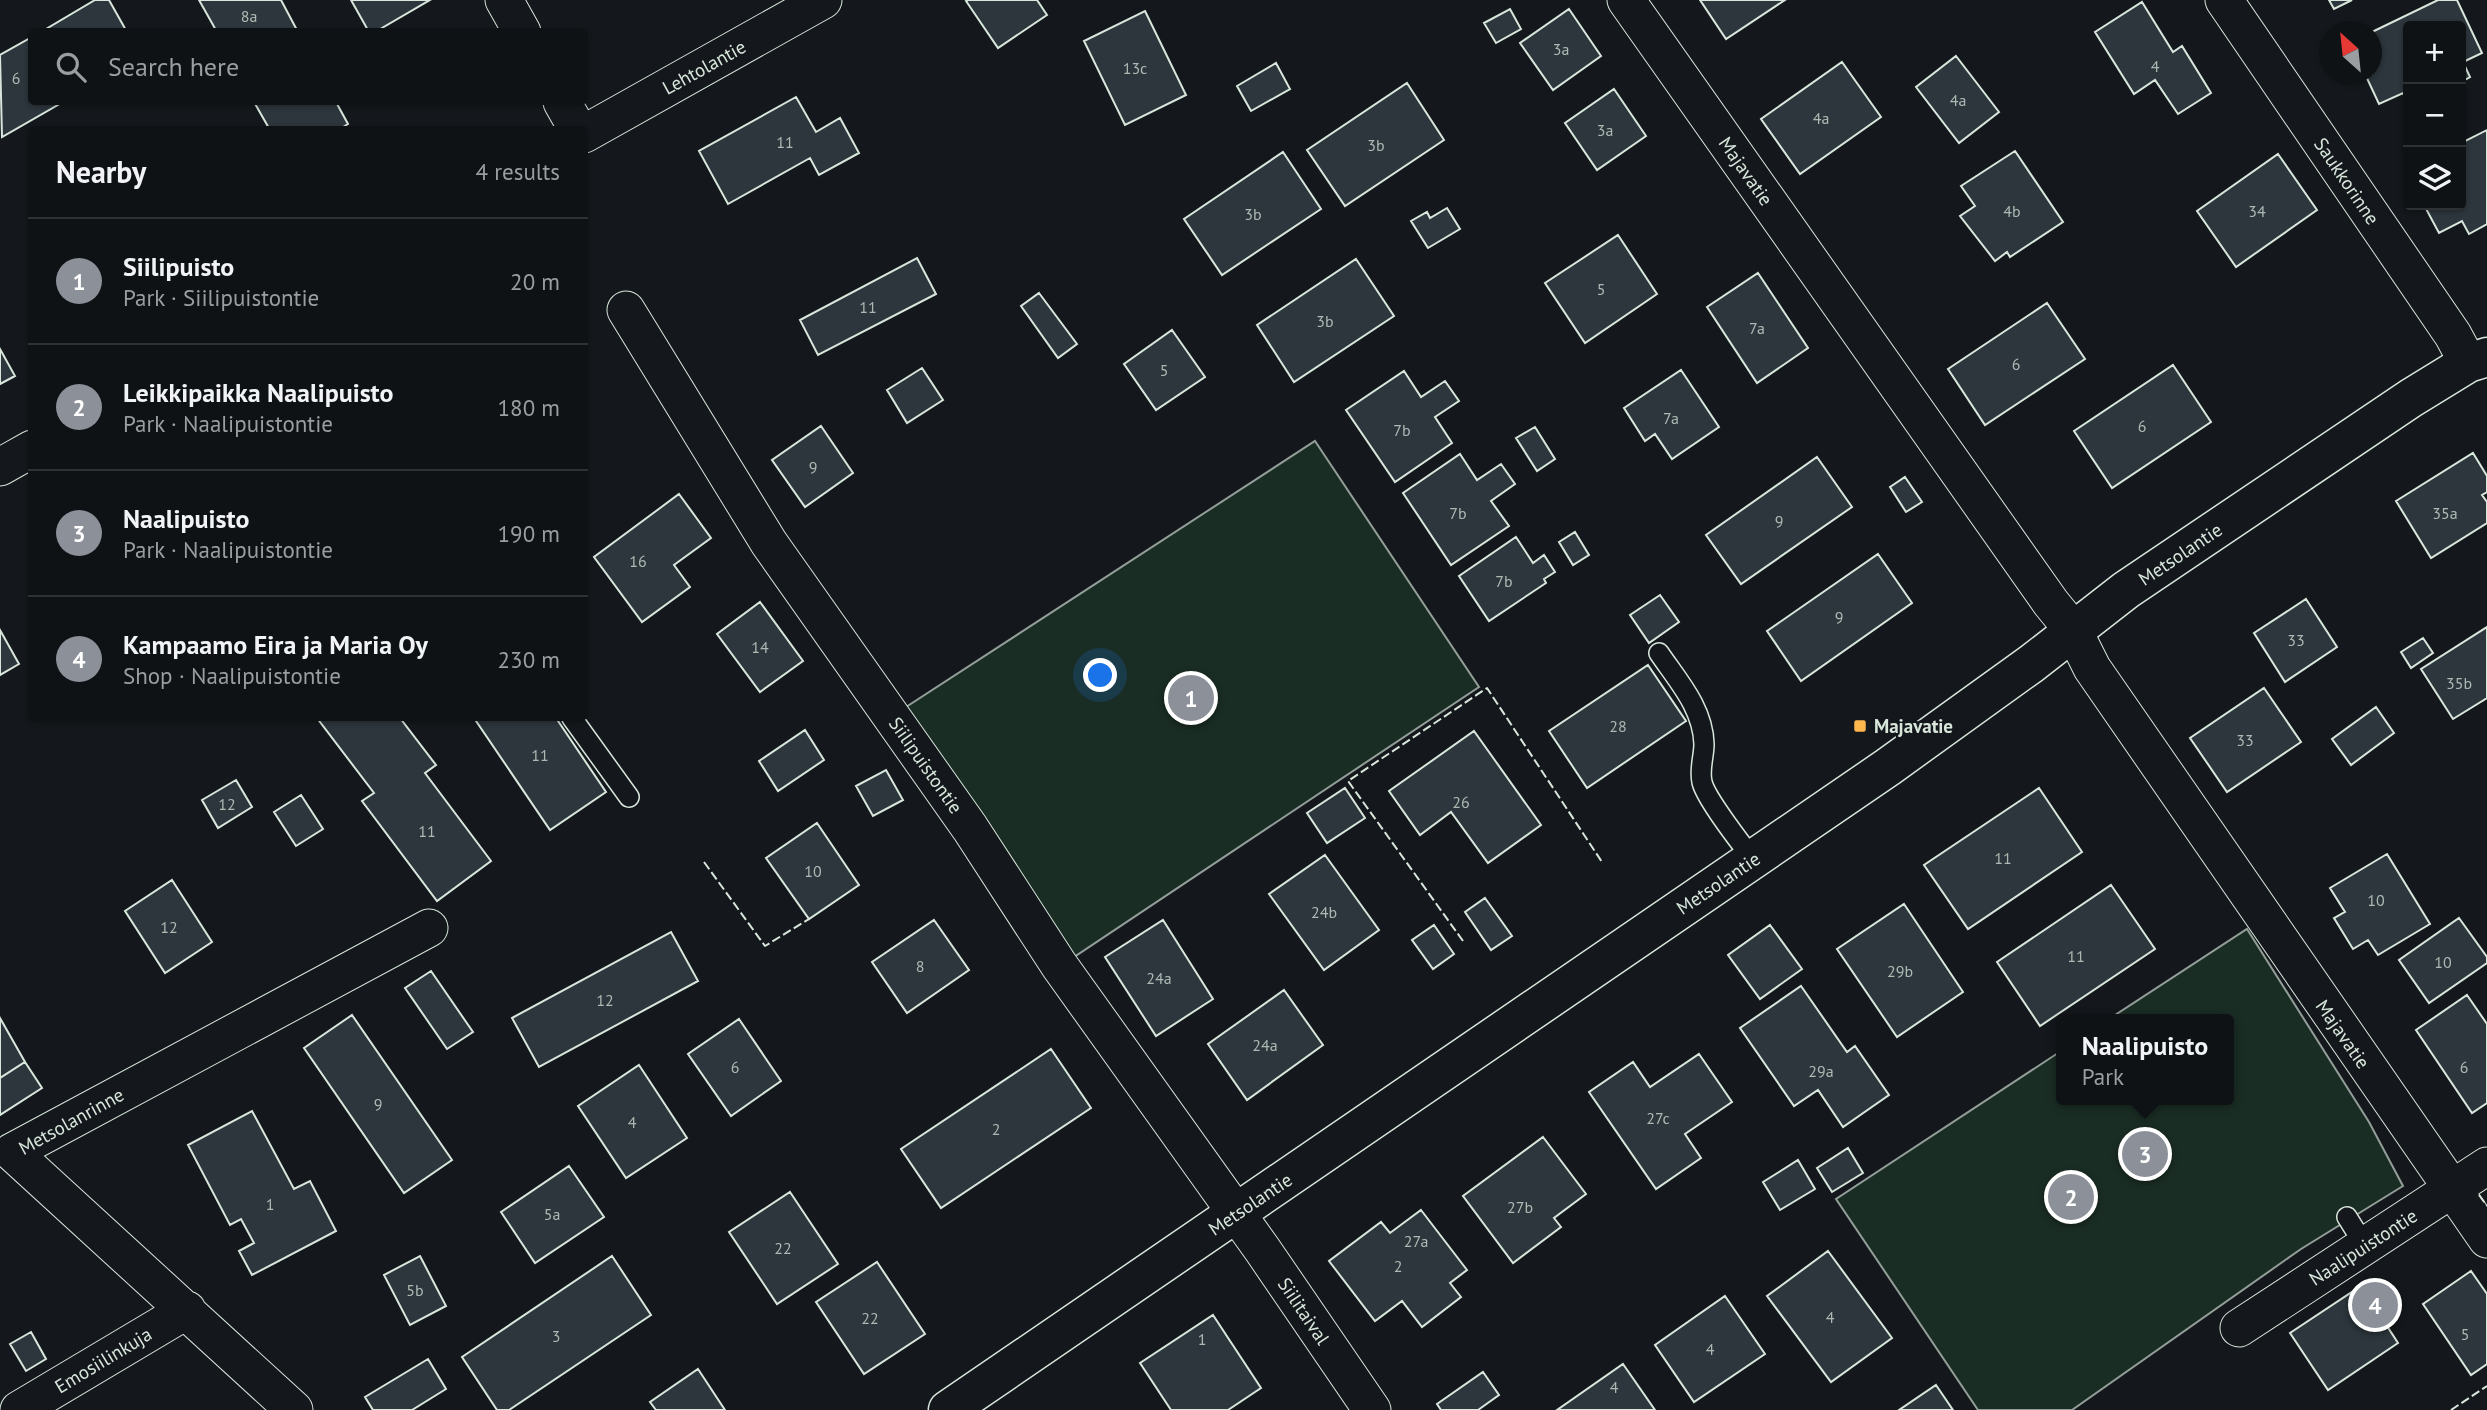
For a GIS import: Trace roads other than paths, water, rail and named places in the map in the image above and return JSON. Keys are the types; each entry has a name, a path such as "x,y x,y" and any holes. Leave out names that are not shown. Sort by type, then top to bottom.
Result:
{"street":[{"path":"504,0 520,28"},
{"name":"Lehtolantie","path":"588,132 823,0"},
{"name":"Majavatie","path":"1626,0 2051,603 2073,630 2100,680 2487,1239"},
{"name":"Saukkorinne","path":"2224,0 2453,335 2477,360"},
{"path":"564,105 576,126"},
{"name":"Siilipuistontie","path":"626,310 769,543 970,828 1059,965 1236,1213"},
{"name":"Metsolantie","path":"948,1410 1753,859 2031,664 2126,590 2400,406 2477,360"},
{"path":"0,467 28,451"},
{"name":"Metsolanrinne","path":"294,1410 12,1152 429,928"},
{"name":"Naalipuistontie","path":"2239,1328 2356,1231 2453,1190 2487,1166"},
{"name":"Siilitaival","path":"1236,1213 1372,1410"},
{"name":"Emosiilinkuja","path":"19,1410 187,1310"}],"lane":[{"path":"1659,653 1694,704 1701,722 1704,745 1702,784 1753,859"},
{"path":"574,721 629,797"}],"place":[{"name":"Siilipuisto","path":"1191,698"},
{"name":"Majavatie","path":"1860,726"},
{"name":"Naalipuisto","path":"2145,1154"},
{"name":"Leikkipaikka Naalipuisto","path":"2071,1197"},
{"name":"Kampaamo Eira ja Maria Oy","path":"2375,1305"}]}
